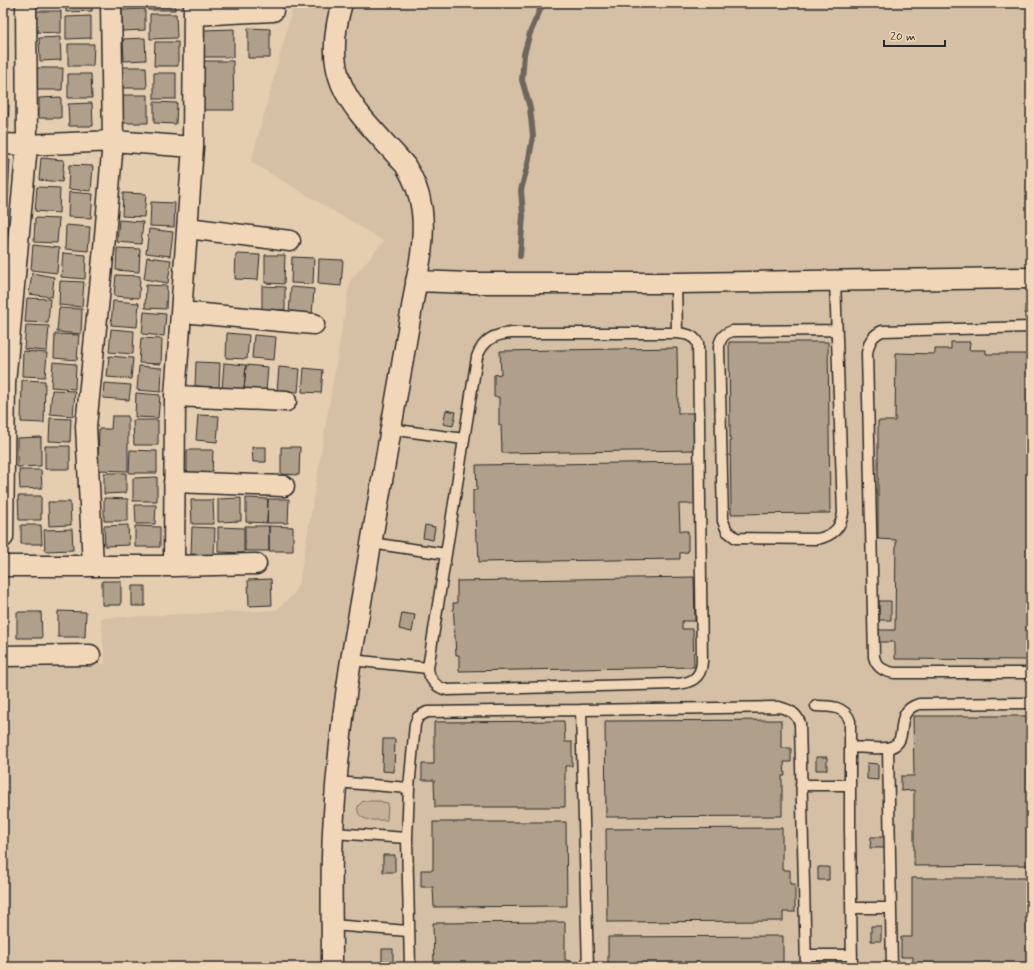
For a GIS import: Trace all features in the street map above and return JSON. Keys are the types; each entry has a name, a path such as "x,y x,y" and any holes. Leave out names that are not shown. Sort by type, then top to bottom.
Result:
{"street":[{"path":"3,537 5,384 27,145 26,3"},
{"path":"93,566 86,426 113,141 111,3"},
{"path":"332,967 331,880 336,782 342,720 423,234 421,202 416,184 400,161 356,112 340,81 335,65 334,49 336,27 342,3"},
{"path":"174,566 174,396 194,148 194,9 273,11"},
{"path":"3,144 27,145 113,141 194,148"},
{"path":"188,228 290,241"},
{"path":"416,281 470,283 676,283 1031,278"},
{"path":"181,312 314,324"},
{"path":"174,396 286,400"},
{"path":"174,482 284,486"},
{"path":"3,566 174,566 256,564"},
{"path":"3,656 90,655"}],"lane":[{"path":"835,280 837,330 843,513 840,526 830,535 817,539 736,538 727,531 723,521 719,347 722,338 728,332 733,331 837,330"},
{"path":"676,283 677,333"},
{"path":"1031,327 882,331 875,334 867,353 874,657 876,664 880,668 894,673 1031,673"},
{"path":"512,333 677,333 692,336 698,343 699,348 702,662 700,674 692,681 676,684 448,690 439,687 428,674 428,668 464,439 478,357 483,344 488,339 496,335 512,333"},
{"path":"390,429 464,439"},
{"path":"371,543 446,554"},
{"path":"351,660 428,668"},
{"path":"850,747 888,748 894,746 900,740 903,719 908,708 913,705 1031,703"},
{"path":"816,706 842,710 847,715 850,722 852,967"},
{"path":"410,967 407,838 409,788 415,724 418,716 427,712 779,707 789,710 797,716 800,723 806,967"},
{"path":"581,710 588,967"},
{"path":"888,748 892,967"},
{"path":"336,782 409,788"},
{"path":"801,785 850,785"},
{"path":"333,833 407,838"},
{"path":"851,908 891,908"},
{"path":"332,925 408,931"},
{"path":"806,955 852,955"}],"shaded area":[{"path":"294,3 1031,3 1031,967 3,967 3,666 105,664 101,618 276,610 294,594 300,578 350,281 384,241 251,162"},
{"path":"363,801 381,801 388,803 387,820 363,818 358,811 358,806"}],"building":[{"path":"3,3 8,3 8,10 3,10"},
{"path":"34,3 61,3 61,6 34,6"},
{"path":"66,3 92,3 92,11 66,12"},
{"path":"148,3 175,3 175,10 148,10"},
{"path":"145,9 145,30 122,31 122,10"},
{"path":"33,11 61,11 61,33 32,32"},
{"path":"150,14 176,14 177,38 150,39"},
{"path":"91,16 91,38 66,39 66,17"},
{"path":"6,19 7,41 3,41 3,20"},
{"path":"248,28 270,29 270,58 248,58"},
{"path":"234,29 234,57 204,57 204,30"},
{"path":"60,37 61,60 40,61 39,38"},
{"path":"145,38 146,60 124,61 123,39"},
{"path":"155,42 178,42 178,66 154,66"},
{"path":"68,44 94,44 93,66 68,66"},
{"path":"3,45 7,45 7,68 3,68"},
{"path":"202,61 233,61 234,110 203,110"},
{"path":"122,67 146,67 147,88 122,88"},
{"path":"37,68 63,68 62,90 37,90"},
{"path":"154,73 176,73 176,99 154,99"},
{"path":"68,74 91,74 92,98 68,98"},
{"path":"3,76 6,76 7,100 3,100"},
{"path":"123,95 148,95 148,123 123,123"},
{"path":"61,97 61,118 39,118 39,98"},
{"path":"154,102 177,103 176,124 154,123"},
{"path":"92,103 93,126 69,126 68,104"},
{"path":"3,105 9,105 8,128 3,128"},
{"path":"41,158 64,160 62,182 39,180"},
{"path":"3,160 10,160 8,194 3,194"},
{"path":"69,165 93,166 91,191 68,189"},
{"path":"37,187 60,188 59,213 35,211"},
{"path":"69,192 93,194 91,218 68,217"},
{"path":"123,193 146,194 144,217 122,216"},
{"path":"3,199 7,199 6,220 3,220"},
{"path":"151,202 175,203 174,227 150,226"},
{"path":"35,218 59,219 57,243 34,242"},
{"path":"3,220 6,220 4,250 3,250"},
{"path":"119,220 143,222 141,244 117,242"},
{"path":"66,225 90,227 88,251 65,249"},
{"path":"149,229 173,232 170,256 146,253"},
{"path":"33,245 59,248 57,273 31,270"},
{"path":"117,248 140,249 139,272 116,270"},
{"path":"63,253 86,255 85,279 61,277"},
{"path":"236,254 260,255 258,280 235,279"},
{"path":"265,255 285,255 284,284 265,283"},
{"path":"147,257 171,260 168,283 144,279"},
{"path":"292,257 314,258 313,284 291,283"},
{"path":"319,259 343,260 341,286 318,284"},
{"path":"32,273 54,277 52,297 29,294"},
{"path":"116,275 140,276 139,298 114,296"},
{"path":"60,281 84,282 82,307 59,305"},
{"path":"146,285 167,286 166,309 145,308"},
{"path":"262,286 285,287 285,310 262,309"},
{"path":"291,287 314,289 312,315 289,313"},
{"path":"27,298 50,299 48,323 25,322"},
{"path":"113,301 139,303 137,327 111,325"},
{"path":"1025,305 1031,305 1031,318 1025,318"},
{"path":"59,308 82,309 81,334 57,332"},
{"path":"144,312 166,314 164,336 142,334"},
{"path":"26,325 49,326 47,351 24,349"},
{"path":"111,329 134,331 133,354 109,352"},
{"path":"227,333 249,335 247,359 226,358"},
{"path":"55,334 79,335 77,360 54,358"},
{"path":"254,335 276,337 274,360 252,358"},
{"path":"141,338 162,339 161,364 139,363"},
{"path":"729,342 828,342 830,513 731,514"},
{"path":"951,342 970,342 969,350 986,350 986,354 1031,354 1031,660 895,659 895,642 878,642 878,630 895,630 896,540 878,539 878,421 895,421 896,353 935,354 935,349 951,349"},
{"path":"677,348 678,413 696,413 697,450 502,453 501,425 499,425 499,397 494,397 494,375 501,374 500,351"},
{"path":"23,351 47,353 45,377 22,376"},
{"path":"109,356 133,358 131,379 107,377"},
{"path":"53,362 76,364 75,389 51,387"},
{"path":"196,362 220,363 219,388 195,386"},
{"path":"224,363 246,365 244,391 222,389"},
{"path":"246,365 268,367 266,392 244,391"},
{"path":"139,366 162,368 161,392 137,390"},
{"path":"279,367 300,369 298,392 277,391"},
{"path":"304,368 323,370 321,393 302,392"},
{"path":"22,380 45,381 44,423 21,422"},
{"path":"104,383 131,385 129,400 103,398"},
{"path":"52,390 75,391 73,416 50,414"},
{"path":"136,393 160,395 158,418 135,417"},
{"path":"446,410 456,412 453,426 443,424"},
{"path":"198,415 219,416 217,442 196,440"},
{"path":"112,416 128,416 128,471 98,470 99,429 111,429"},
{"path":"50,418 71,419 70,442 49,441"},
{"path":"133,420 158,420 158,445 134,445"},
{"path":"41,437 41,466 17,467 17,438"},
{"path":"45,446 70,446 70,469 45,469"},
{"path":"252,447 266,447 266,462 253,462"},
{"path":"281,447 300,447 299,475 281,474"},
{"path":"130,450 157,451 157,473 129,473"},
{"path":"187,450 213,450 212,477 187,477"},
{"path":"696,462 697,504 679,504 680,531 688,531 688,552 680,553 680,559 479,562 478,541 476,541 475,513 473,513 473,490 477,490 476,465"},
{"path":"19,470 41,470 42,488 20,489"},
{"path":"104,473 126,473 126,493 104,494"},
{"path":"157,477 157,501 133,501 133,478"},
{"path":"18,496 41,496 41,520 19,520"},
{"path":"104,498 128,499 128,521 104,521"},
{"path":"241,498 241,521 218,522 218,499"},
{"path":"246,498 268,499 267,523 246,522"},
{"path":"268,499 289,499 288,523 267,523"},
{"path":"191,500 213,500 214,524 192,524"},
{"path":"48,502 70,502 71,525 49,526"},
{"path":"135,505 156,505 155,524 136,524"},
{"path":"21,525 41,525 42,544 21,544"},
{"path":"128,525 129,545 105,546 104,526"},
{"path":"425,525 435,527 433,540 423,538"},
{"path":"135,526 160,527 160,547 135,547"},
{"path":"245,526 269,526 269,551 245,551"},
{"path":"269,526 293,527 293,551 269,551"},
{"path":"192,527 215,528 214,555 191,554"},
{"path":"218,527 244,528 244,553 218,552"},
{"path":"72,529 73,550 45,551 44,530"},
{"path":"694,577 695,621 682,621 682,629 693,629 694,667 459,671 459,655 456,655 453,603 457,603 457,581"},
{"path":"271,579 272,605 249,606 248,580"},
{"path":"102,581 121,581 121,605 102,605"},
{"path":"132,586 145,586 145,606 132,606"},
{"path":"879,601 891,601 891,620 879,620"},
{"path":"58,611 86,612 85,637 58,637"},
{"path":"17,612 41,612 42,638 17,638"},
{"path":"402,613 415,615 412,632 399,629"},
{"path":"913,716 1031,716 1031,865 914,866 914,790 901,791 901,776 914,776"},
{"path":"781,720 781,748 791,748 791,762 784,762 785,776 782,776 782,816 606,817 605,721"},
{"path":"564,721 565,742 572,742 572,766 565,766 565,807 435,807 434,780 422,780 422,764 434,764 434,722"},
{"path":"383,739 395,739 394,772 382,771"},
{"path":"816,757 827,757 827,770 816,770"},
{"path":"867,763 878,764 878,780 867,779"},
{"path":"433,822 566,822 567,906 434,907 433,887 421,887 421,870 433,870"},
{"path":"782,828 782,870 790,870 790,884 795,884 795,912 783,912 783,921 607,922 606,829"},
{"path":"871,837 885,837 885,848 870,848"},
{"path":"383,855 395,855 395,872 383,872"},
{"path":"818,867 829,867 829,880 818,880"},
{"path":"912,878 1031,878 1031,967 913,967 913,957 901,957 901,937 912,937"},
{"path":"565,922 565,960 572,961 572,967 434,967 433,923"},
{"path":"871,926 881,926 881,941 871,941"},
{"path":"783,936 783,967 608,967 608,937"},
{"path":"382,949 393,949 393,965 382,965"}],"waterway":[{"path":"520,256 523,215 521,190 533,136 530,108 522,80 524,54 530,33 543,3"}]}
